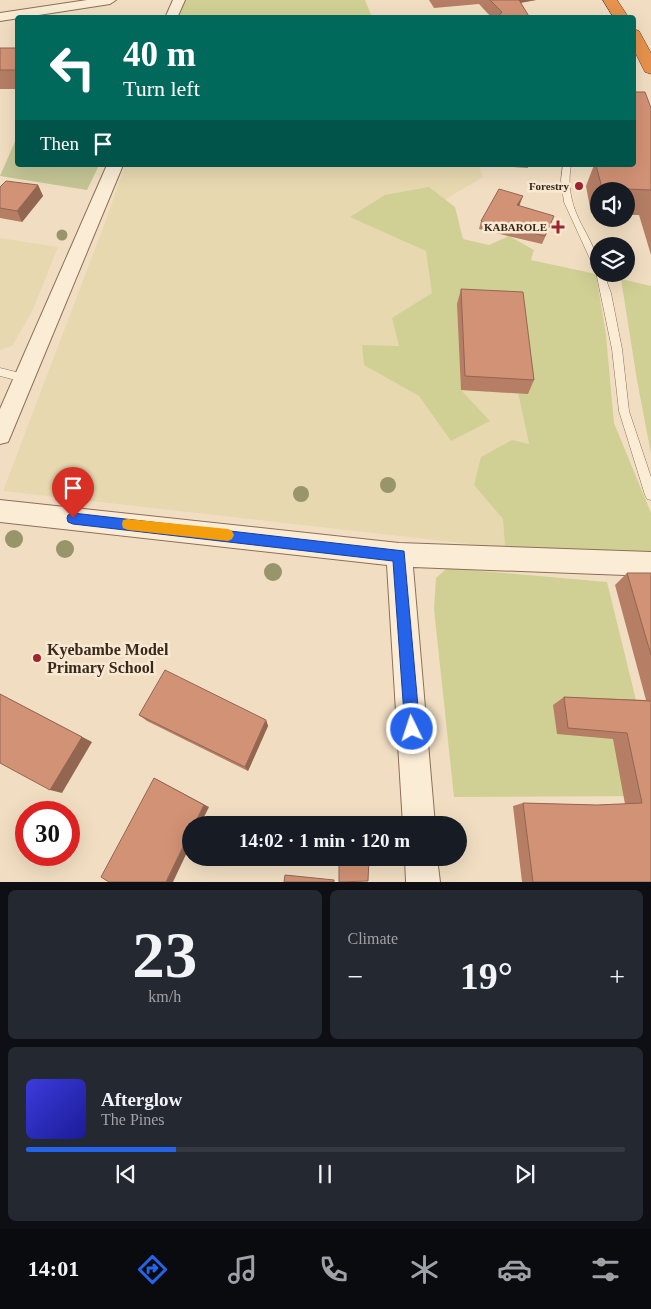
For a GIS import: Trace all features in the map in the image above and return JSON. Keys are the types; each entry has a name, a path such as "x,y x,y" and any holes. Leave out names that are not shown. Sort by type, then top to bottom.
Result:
{"highway":[{"path":"610,0 620,15"},
{"path":"636,38 651,69"}],"street":[{"path":"18,15 110,0"},
{"path":"172,15 179,0"},
{"path":"0,18 15,16"},
{"path":"0,435 113,167"},
{"path":"0,511 400,555 651,564"},
{"path":"400,555 418,816"},
{"path":"422,866 423,882"}],"lane":[{"path":"567,167 565,180 568,202 590,252"},
{"path":"602,282 617,350 624,411 651,494"},
{"path":"0,372 24,378"}],"shaded area":[{"path":"124,167 480,167 483,177 421,214 463,239 461,390 518,393 529,445 512,440 474,485 503,519 505,548 3,491"},
{"path":"0,238 58,247 32,312 12,346 0,350"}],"green space":[{"path":"181,0 365,0 371,15 174,15"},
{"path":"15,142 15,167 98,167 87,190 0,176"},
{"path":"429,187 455,207 463,239 489,245 509,236 534,250 531,260 590,273 590,282 597,282 606,335 614,423 651,513 651,553 505,548 503,519 474,485 481,457 512,440 529,444 518,393 461,390 490,421 451,441 419,396 364,365 362,345 399,346 392,318 432,293 426,251 350,217 385,195"},
{"path":"621,282 634,282 651,286 651,454"},
{"path":"447,568 607,582 638,708 651,796 454,797 434,609 436,578"}],"building":[{"path":"490,0 519,0 528,15 500,15 502,12"},
{"path":"0,48 15,48 15,70 0,70"},
{"path":"636,92 645,92 651,108 651,190 635,189 635,182 600,182 597,167 636,167"},
{"path":"6,181 38,185 17,211 0,208 0,187"},
{"path":"499,189 523,196 517,205 554,216 545,236 481,221"},
{"path":"461,289 523,292 534,380 465,376"},
{"path":"627,573 651,573 651,655"},
{"path":"165,670 266,720 245,767 139,715"},
{"path":"0,694 82,737 50,790 0,763"},
{"path":"564,697 651,701 651,882 533,882 523,803 597,805 642,803 627,733 568,728"},
{"path":"154,778 204,805 198,816 182,816 182,849 166,882 109,882 101,877"},
{"path":"339,866 369,866 368,881 339,882"},
{"path":"285,875 334,880 334,882 284,882"}],"slow traffic":[{"path":"128,524 228,535"}],"place":[{"name":"Forestry","path":"579,186"},
{"name":"KABAROLE","path":"558,227"},
{"name":"Kyebambe Model Primary School","path":"37,658"}],"route":[{"path":"73,518 400,555 412,729"}]}
